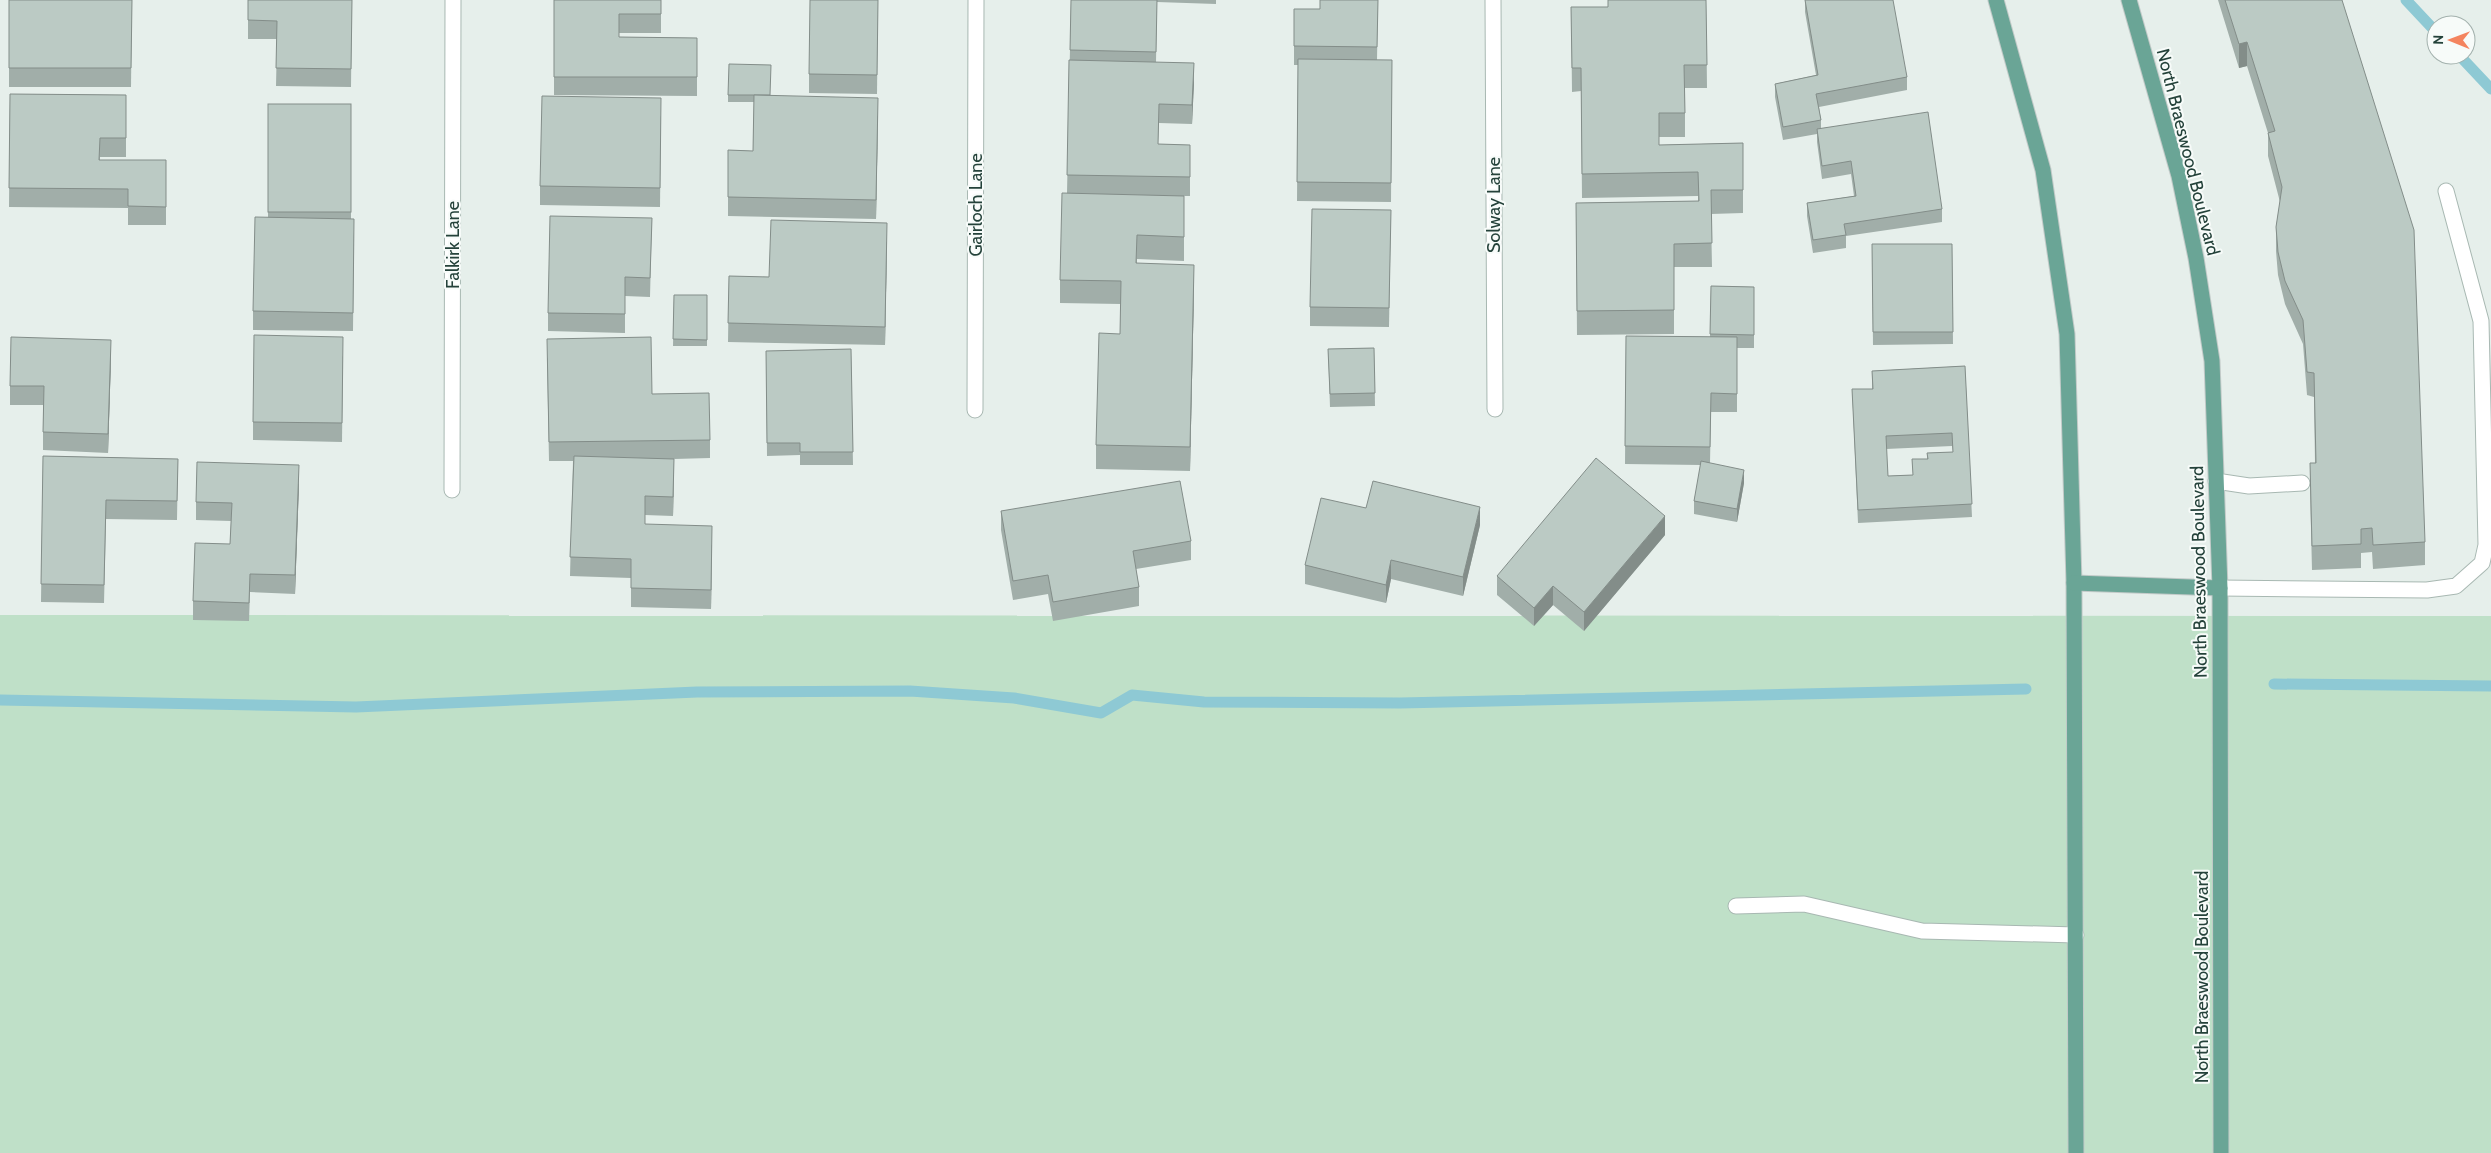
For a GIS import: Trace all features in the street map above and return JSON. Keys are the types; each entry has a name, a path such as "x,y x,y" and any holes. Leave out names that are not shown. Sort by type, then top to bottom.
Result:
{"main road":[{"path":"1996,0 2043,170 2068,334 2074,583 2076,1153"},
{"name":"North Braeswood Boulevard","path":"2129,0 2178,176 2196,258 2212,361 2220,588 2221,1153"},
{"path":"2074,583 2220,588"}],"street":[{"name":"Falkirk Lane","path":"452,490 453,0"},
{"name":"Gairloch Lane","path":"975,410 976,0"},
{"name":"Solway Lane","path":"1493,0 1495,409"},
{"path":"2220,588 2427,590 2456,586 2486,563 2486,321 2446,191"},
{"path":"2216,481 2249,486 2302,483"},
{"path":"1736,906 1804,904 1922,931 2076,935"}],"green space":[{"path":"0,615 2491,616 2491,1153 0,1153"}],"building":[{"path":"9,0 132,0 131,68 9,68"},
{"path":"248,0 352,0 351,69 276,68 277,21 248,20"},
{"path":"554,0 661,0 661,14 619,14 619,37 697,38 697,77 554,77"},
{"path":"810,0 878,0 877,75 809,74"},
{"path":"1071,0 1157,0 1156,52 1070,50"},
{"path":"1320,0 1378,0 1377,47 1294,46 1294,9 1320,9"},
{"path":"1608,0 1706,0 1707,65 1684,65 1685,113 1659,113 1659,145 1743,143 1743,190 1711,190 1712,243 1674,244 1674,310 1577,311 1576,203 1699,201 1698,172 1582,174 1581,68 1572,68 1571,7 1608,7"},
{"path":"1805,0 1893,0 1907,77 1816,94 1821,120 1783,127 1775,84 1818,75"},
{"path":"2225,0 2342,0 2414,230 2425,542 2373,545 2372,528 2361,529 2361,544 2312,546 2310,463 2316,463 2314,373 2307,372 2303,320 2285,281 2278,252 2276,227 2282,187 2268,133 2275,131 2247,42 2239,44"},
{"path":"1298,59 1392,60 1391,183 1297,182"},
{"path":"1069,60 1194,63 1192,105 1159,104 1158,144 1190,145 1190,177 1067,175"},
{"path":"729,64 771,65 770,95 728,95"},
{"path":"10,94 126,95 126,138 100,138 99,160 166,160 166,207 128,206 128,189 9,188"},
{"path":"754,95 878,98 876,200 728,197 728,150 753,151"},
{"path":"542,96 661,98 660,188 540,186"},
{"path":"268,104 351,104 351,212 268,212"},
{"path":"1928,112 1942,209 1844,224 1846,235 1813,240 1807,203 1856,196 1851,161 1822,166 1817,129"},
{"path":"1062,193 1184,196 1184,237 1137,235 1136,263 1194,265 1190,447 1096,445 1099,333 1120,334 1121,281 1060,280"},
{"path":"1312,209 1391,210 1389,308 1310,307"},
{"path":"550,216 652,218 650,278 625,277 625,314 548,313"},
{"path":"255,217 354,219 353,313 253,311"},
{"path":"771,220 887,223 885,327 728,323 729,276 769,277"},
{"path":"1872,244 1952,244 1953,332 1873,332"},
{"path":"1711,286 1754,287 1754,335 1710,334"},
{"path":"674,295 707,295 707,340 673,339"},
{"path":"254,335 343,337 342,423 253,422"},
{"path":"1626,336 1737,337 1737,394 1711,393 1710,447 1625,446"},
{"path":"11,337 111,340 108,434 43,432 44,386 10,386"},
{"path":"651,337 652,394 709,393 710,440 549,442 547,339"},
{"path":"1374,348 1375,393 1330,394 1328,349"},
{"path":"851,349 853,452 800,452 800,443 767,443 766,351"},
{"path":"1965,366 1972,504 1858,510 1852,389 1873,389 1872,371","holes":["1952,433 1953,452 1927,453 1928,459 1912,459 1913,475 1888,476 1886,436"]},
{"path":"43,456 178,459 177,501 106,500 104,585 41,584"},
{"path":"574,456 674,459 673,497 645,496 645,524 712,526 711,590 631,588 631,559 570,557"},
{"path":"1596,458 1665,516 1584,612 1553,586 1534,608 1497,576"},
{"path":"1701,461 1744,470 1737,509 1694,501"},
{"path":"197,462 299,465 295,575 250,574 249,603 193,601 195,543 230,544 232,503 196,502"},
{"path":"1180,481 1191,541 1133,551 1139,587 1053,602 1048,575 1013,581 1001,511"},
{"path":"1373,481 1480,507 1463,577 1391,560 1386,585 1305,565 1321,498 1366,508"}],"waterway":[{"path":"2406,0 2426,21"},
{"path":"2468,65 2491,89"},
{"path":"2274,684 2491,686"},
{"path":"0,700 356,707 697,692 910,691 1014,698 1101,713 1132,695 1204,702 1400,703 2026,689"}]}
